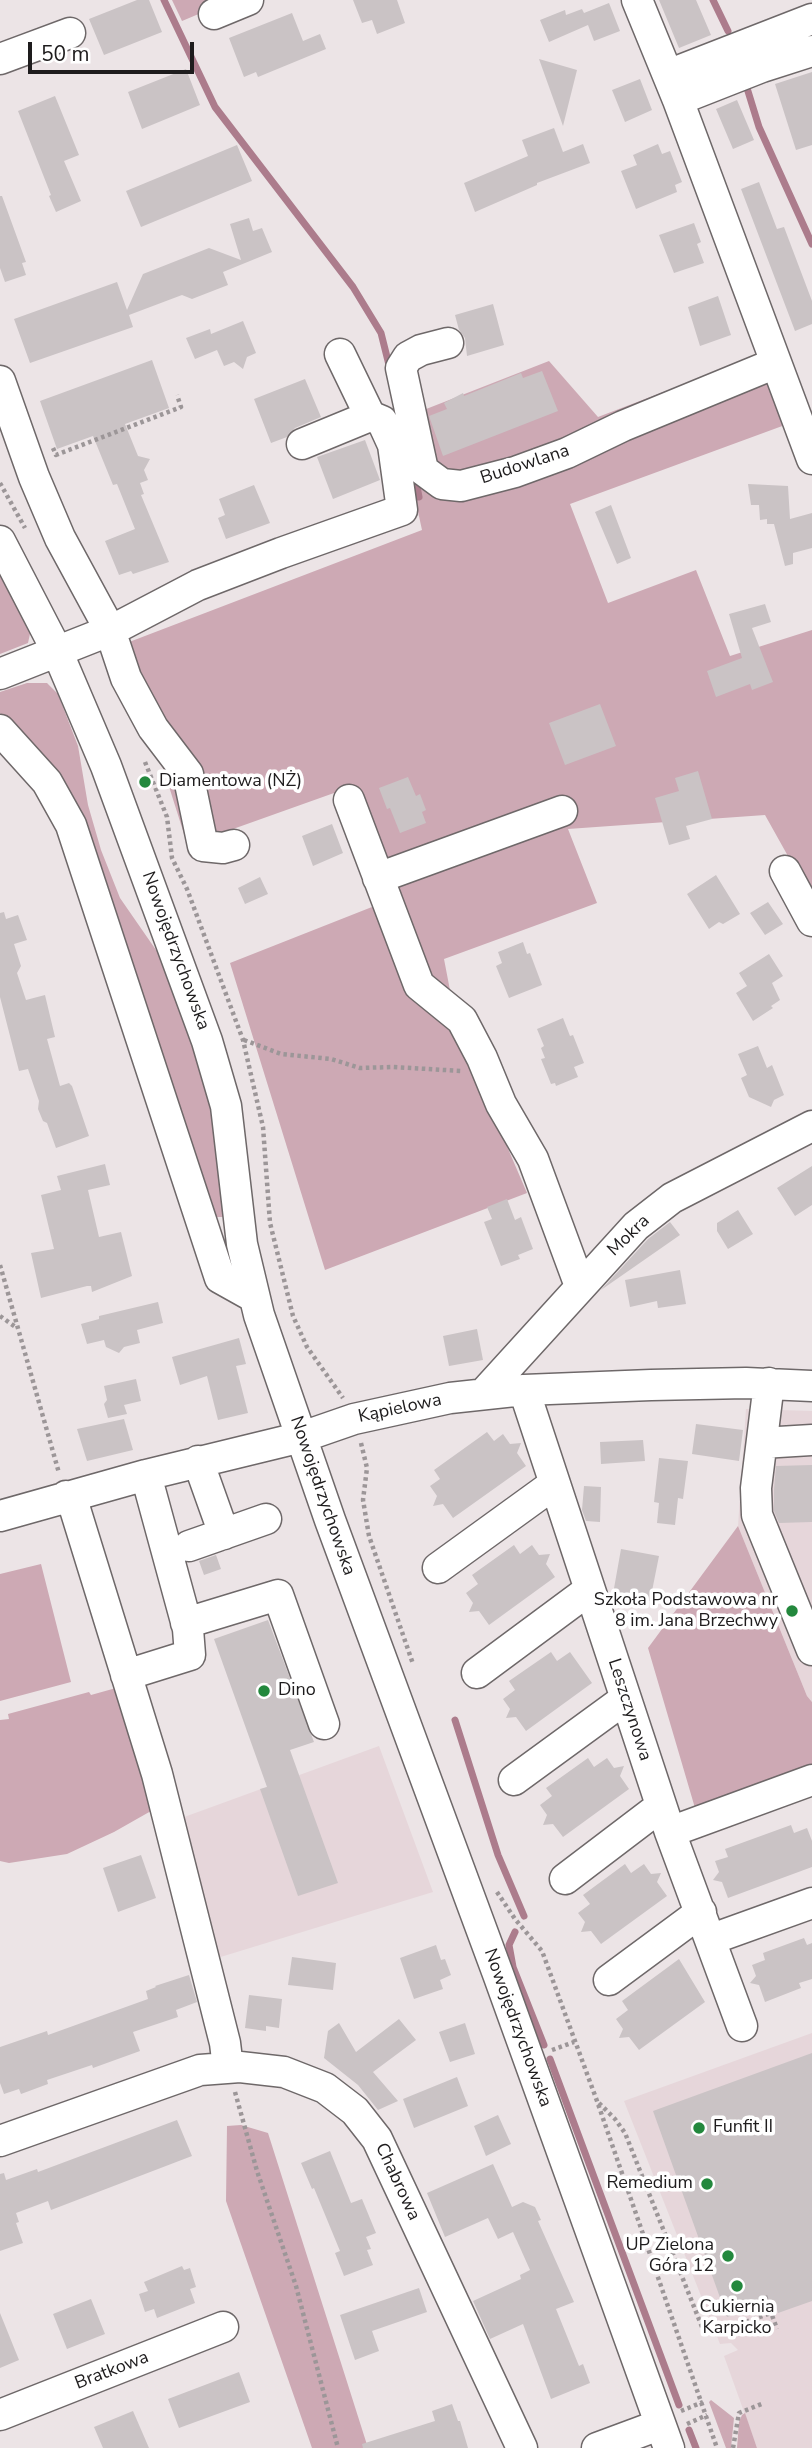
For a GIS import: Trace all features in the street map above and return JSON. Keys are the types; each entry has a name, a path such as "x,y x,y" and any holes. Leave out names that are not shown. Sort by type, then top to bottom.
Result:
{"street":[{"path":"214,14 248,0"},
{"path":"636,0 673,88 812,459"},
{"path":"673,88 812,19"},
{"path":"0,59 70,33"},
{"path":"673,88 762,67 812,51"},
{"name":"Budowlana","path":"448,343 421,350 408,357 401,368 423,470 442,484 461,486 514,472 567,453 623,426 776,363"},
{"path":"0,674 110,631 198,585 402,510 393,445 382,421 370,416 340,354"},
{"path":"0,381 34,477 60,538 110,631 131,688 153,728 188,774 203,846 223,848 234,845"},
{"path":"302,444 370,416"},
{"name":"Nowojędrzychowska","path":"0,541 57,651 136,843 214,1061 230,1130 242,1244 254,1297 339,1546 575,2185 664,2437"},
{"path":"0,730 47,782 71,825 220,1278 254,1297"},
{"path":"349,800 419,985 462,1020 501,1104 533,1159 580,1286"},
{"path":"378,878 562,811"},
{"path":"785,871 812,921"},
{"name":"Mokra","path":"484,1394 636,1226 672,1198 812,1126"},
{"path":"769,1383 756,1488 757,1515 812,1650"},
{"name":"Kąpielowa","path":"0,1516 198,1461 302,1437 388,1410 484,1394 651,1385 769,1383 812,1386"},
{"name":"Leszczynowa","path":"524,1391 665,1819 712,1939 742,2026"},
{"path":"762,1443 812,1440"},
{"path":"198,1461 224,1534"},
{"path":"126,1675 190,1655 186,1623 146,1475"},
{"path":"438,1568 554,1484"},
{"path":"66,1496 75,1509 158,1774 225,2043 228,2068"},
{"path":"188,1546 266,1519"},
{"path":"477,1673 589,1590"},
{"path":"186,1623 278,1595 324,1724"},
{"path":"514,1780 625,1699"},
{"path":"565,1879 665,1819 812,1780"},
{"path":"712,1939 812,1903"},
{"path":"609,1980 701,1912"},
{"name":"Chabrowa","path":"0,2141 200,2070 228,2068 284,2072 324,2088 355,2112 377,2139 522,2448"},
{"name":"Bratkowa","path":"0,2415 223,2327"},
{"path":"597,2448 664,2437"}],"path":[{"path":"50,440 56,455 181,407 177,395"},
{"path":"243,1040 281,1054 331,1059 360,1068 488,1072"},
{"path":"0,1265 66,1496"},
{"path":"0,1280 6,1285"},
{"path":"0,1316 18,1328"},
{"path":"358,1432 367,1468 363,1500 369,1536 417,1675"},
{"path":"496,1890 514,1919 542,1951 717,2448"},
{"path":"550,2051 575,2042"},
{"path":"228,2068 257,2171 296,2286 338,2448"},
{"path":"597,2101 625,2133 702,2327 723,2330 771,2313"},
{"path":"765,2296 777,2329"},
{"path":"733,2448 739,2413 765,2403"}],"shaded area":[{"path":"172,0 232,0 182,21"},
{"path":"760,355 785,425 570,504 608,603 696,570 730,656 812,630 812,899 765,815 568,829 597,903 444,959 458,1032 527,1193 325,1270 230,963 377,905 334,793 219,834 184,834 124,644 422,530 398,420 549,361 598,417"},
{"path":"0,571 31,629 28,643 0,654"},
{"path":"27,683 47,683 58,694 78,746 88,805 101,850 120,898 165,963 203,1062 218,1124 228,1217 215,1217 36,753 0,713 0,692"},
{"name":"Szkoła Podstawowa nr 8 im. Jana Brzechwy","path":"746,1409 812,1411 812,1702 807,1696 738,1526"},
{"path":"738,1526 807,1696 812,1702 812,1768 695,1808 648,1648"},
{"path":"41,1564 71,1682 0,1701 0,1574"},
{"path":"116,1688 151,1811 67,1854 9,1863 0,1861 0,1720 9,1719 8,1714 89,1692 91,1695"},
{"path":"379,1746 433,1892 214,1959 176,1820"},
{"path":"812,2033 812,2448 757,2448 724,2356 738,2350 731,2343 720,2344 624,2101"},
{"path":"241,2125 268,2133 368,2448 312,2448 226,2201 227,2126"},
{"path":"711,2400 734,2418 731,2448 726,2448 709,2402"},
{"path":"745,2413 757,2448 737,2448 739,2422"}],"building":[{"path":"137,0 149,0 162,32 104,55 89,19"},
{"path":"353,0 397,0 405,23 377,34 372,20 362,23"},
{"path":"659,0 696,0 711,35 679,48"},
{"path":"609,3 620,31 594,41 588,25 549,42 540,20 565,10 566,15 582,9 584,13"},
{"path":"292,13 303,41 320,34 326,49 258,77 256,72 244,77 229,38"},
{"path":"539,59 577,70 563,126"},
{"path":"186,69 200,105 142,129 128,92"},
{"path":"812,72 812,145 796,150 775,84"},
{"path":"640,79 652,110 625,122 612,90"},
{"path":"55,96 79,155 64,161 81,201 56,212 18,111"},
{"path":"737,100 754,140 733,149 716,109"},
{"path":"554,128 563,152 583,144 590,163 537,183 475,212 464,183 528,156 522,140"},
{"path":"658,144 662,154 670,151 682,182 675,185 677,192 636,209 621,171 637,165 633,155"},
{"path":"237,145 252,181 141,227 126,191"},
{"path":"759,182 777,229 784,227 812,301 812,324 795,331 741,189"},
{"path":"0,196 26,262 22,263 26,275 5,282 0,268"},
{"path":"249,218 253,231 262,228 272,252 223,272 228,285 192,299 182,295 129,315 133,327 30,363 14,319 117,282 127,310 143,274 209,248 241,260 230,224"},
{"path":"694,223 701,242 697,244 704,263 674,273 659,235"},
{"path":"718,296 731,335 700,346 688,307"},
{"path":"493,304 504,345 467,356 465,338 459,330 455,315"},
{"path":"243,321 256,353 247,357 243,369 234,362 224,366 217,350 195,359 186,338 210,329 211,334"},
{"path":"152,360 169,408 125,424 138,456 150,459 144,470 148,480 140,483 144,494 141,495 169,562 133,574 131,571 119,575 105,541 135,529 117,484 113,485 93,436 57,449 40,401"},
{"path":"542,371 558,411 443,456 429,416 447,409 444,403 463,393 464,396 521,373 523,378"},
{"path":"305,379 321,417 295,428 287,437 271,443 254,399"},
{"path":"365,440 380,480 333,499 317,457"},
{"path":"748,484 788,486 790,519 812,513 812,548 793,553 793,564 785,566 774,524 767,524 767,519 760,520 759,505 751,505"},
{"path":"254,485 270,523 226,539 218,518 225,515 219,499"},
{"path":"611,505 631,558 617,564 595,512"},
{"path":"765,604 771,622 752,628 773,682 752,690 750,684 716,697 707,671 742,658 729,614"},
{"path":"600,704 616,746 565,765 549,723"},
{"path":"698,771 712,819 686,826 690,839 669,845 655,798 679,791 675,778"},
{"path":"408,777 416,796 420,794 426,810 422,812 426,823 400,833 379,788"},
{"path":"332,824 343,853 313,866 302,836"},
{"path":"716,875 740,914 709,929 687,894"},
{"path":"260,877 268,894 245,904 238,888"},
{"path":"768,902 783,924 765,935 750,913"},
{"path":"4,912 6,919 18,915 27,940 14,944 21,966 17,973 26,1000 45,995 55,1037 47,1039 60,1086 69,1083 72,1086 89,1136 56,1148 47,1123 43,1121 38,1109 39,1101 28,1069 19,1071 0,997 0,913"},
{"path":"523,942 542,985 509,998 496,966 502,963 498,952"},
{"path":"769,954 783,976 772,983 780,1000 753,1021 736,993 747,986 739,973"},
{"path":"563,1018 584,1063 574,1067 578,1077 556,1086 555,1083 551,1084 541,1059 545,1058 541,1048 544,1046 537,1029"},
{"path":"758,1046 767,1068 772,1065 784,1095 774,1100 771,1107 749,1097 741,1078 747,1075 738,1054"},
{"path":"105,1164 110,1185 88,1190 99,1237 121,1232 132,1276 92,1292 91,1286 87,1286 41,1298 31,1253 54,1249 41,1195 61,1190 57,1176"},
{"path":"812,1166 812,1205 795,1216 777,1188"},
{"path":"507,1199 515,1220 521,1217 533,1249 518,1255 520,1259 501,1266 484,1222 492,1219 487,1207"},
{"path":"738,1210 753,1234 728,1249 717,1231 717,1223"},
{"path":"670,1222 680,1235 601,1290 648,1239"},
{"path":"680,1270 686,1304 658,1308 657,1301 630,1307 625,1280"},
{"path":"158,1302 163,1323 137,1330 140,1343 124,1347 119,1353 106,1347 104,1340 87,1344 81,1324 99,1319 99,1316"},
{"path":"477,1329 483,1360 449,1366 443,1336"},
{"path":"239,1338 246,1364 236,1366 248,1413 218,1420 207,1376 180,1385 172,1357"},
{"path":"136,1379 141,1401 124,1405 127,1414 108,1418 104,1404 107,1400 104,1386"},
{"path":"124,1419 133,1450 87,1461 77,1429"},
{"path":"696,1424 743,1430 739,1461 692,1454"},
{"path":"487,1432 494,1441 503,1434 510,1444 521,1443 517,1453 526,1466 453,1518 443,1504 433,1506 437,1496 430,1486 440,1479 434,1470"},
{"path":"643,1440 645,1461 601,1464 600,1442"},
{"path":"659,1458 688,1461 683,1499 678,1498 675,1525 657,1523 659,1503 654,1502"},
{"path":"812,1465 812,1522 779,1523 774,1511 776,1466"},
{"path":"584,1486 601,1487 600,1522 586,1521 582,1510"},
{"path":"514,1545 520,1554 532,1545 539,1555 550,1554 546,1564 555,1577 489,1625 479,1611 469,1612 473,1603 466,1593 478,1584 472,1575"},
{"path":"621,1549 659,1556 650,1601 613,1594"},
{"path":"216,1555 221,1569 204,1575 199,1561"},
{"path":"268,1620 314,1742 290,1750 338,1883 298,1896 260,1789 267,1787 214,1639"},
{"path":"551,1652 557,1661 570,1652 592,1683 526,1731 516,1717 506,1718 510,1709 503,1699 515,1690 509,1681"},
{"path":"588,1758 594,1767 607,1758 614,1768 624,1766 620,1776 629,1789 563,1837 553,1824 543,1825 547,1815 540,1805 552,1796 546,1788"},
{"path":"791,1825 794,1833 807,1828 812,1841 812,1867 728,1898 722,1882 713,1880 719,1872 715,1861 728,1857 725,1849"},
{"path":"141,1855 156,1898 118,1912 103,1868"},
{"path":"625,1864 631,1873 644,1864 651,1874 661,1873 657,1882 667,1896 601,1944 591,1931 581,1932 585,1922 578,1913 590,1904 583,1895"},
{"path":"804,1938 807,1945 812,1943 812,1979 799,1983 801,1988 765,2002 759,1985 750,1983 756,1976 752,1965 765,1960 763,1953"},
{"path":"436,1945 441,1960 445,1959 451,1975 440,1980 443,1989 414,1999 400,1958"},
{"path":"292,1957 336,1963 333,1990 288,1985"},
{"path":"679,1959 705,2002 639,2050 629,2037 619,2038 623,2029 616,2019 628,2010 622,2001"},
{"path":"189,1975 197,2002 176,2010 178,2017 133,2032 140,2051 93,2068 92,2065 47,2080 48,2084 21,2094 19,2089 4,2094 0,2083 0,2047 47,2031 48,2035 148,1999 146,1991"},
{"path":"249,1995 282,1999 279,2028 266,2026 266,2031 245,2028"},
{"path":"399,2019 416,2040 373,2072 398,2101 378,2110 358,2085 324,2058 328,2031 339,2023 356,2052"},
{"path":"465,2023 475,2054 450,2062 439,2032"},
{"path":"812,2053 812,2301 778,2313 774,2300 727,2317 653,2111"},
{"path":"457,2077 468,2106 414,2128 403,2099"},
{"path":"498,2115 511,2144 486,2156 474,2126"},
{"path":"177,2120 192,2156 51,2210 48,2201 16,2213 19,2222 16,2223 23,2243 0,2251 0,2174 4,2173 6,2180 37,2169 38,2172"},
{"path":"330,2151 351,2203 362,2199 376,2233 366,2237 371,2249 367,2250 373,2265 344,2276 335,2253 340,2251 301,2163"},
{"path":"493,2164 512,2207 523,2202 535,2207 541,2220 538,2221 574,2302 556,2309 579,2366 583,2364 590,2383 551,2399 523,2324 490,2339 473,2301 521,2279 520,2275 530,2270 513,2232 498,2239 488,2218 445,2237 427,2193"},
{"path":"182,2266 184,2270 190,2268 196,2287 190,2289 195,2303 157,2318 154,2309 145,2312 139,2294 148,2291 144,2282"},
{"path":"419,2288 427,2312 372,2331 379,2351 355,2360 340,2315"},
{"path":"91,2299 105,2334 67,2349 53,2314"},
{"path":"0,2313 19,2360 0,2368"},
{"path":"239,2372 250,2402 179,2428 168,2399"},
{"path":"452,2404 468,2448 363,2448 362,2444 435,2421 432,2411"},
{"path":"133,2411 149,2448 103,2448 94,2427"}],"waterway":[{"path":"164,0 215,107 353,287 381,333 390,369"},
{"path":"713,0 728,31"},
{"path":"747,88 759,127 812,244"},
{"path":"415,476 419,497"},
{"path":"455,1720 498,1855 524,1916"},
{"path":"515,1932 509,1945 513,1967 544,2045"},
{"path":"550,2059 679,2405"},
{"path":"689,2430 696,2448"}],"place":[{"name":"Diamentowa (NŻ)","path":"145,782"},
{"name":"Szkoła Podstawowa nr 8 im. Jana Brzechwy","path":"792,1611"},
{"name":"Dino","path":"264,1691"},
{"name":"Funfit II","path":"699,2128"},
{"name":"Remedium","path":"707,2184"},
{"name":"UP Zielona Góra 12","path":"728,2256"},
{"name":"Cukiernia Karpicko","path":"737,2286"}]}
